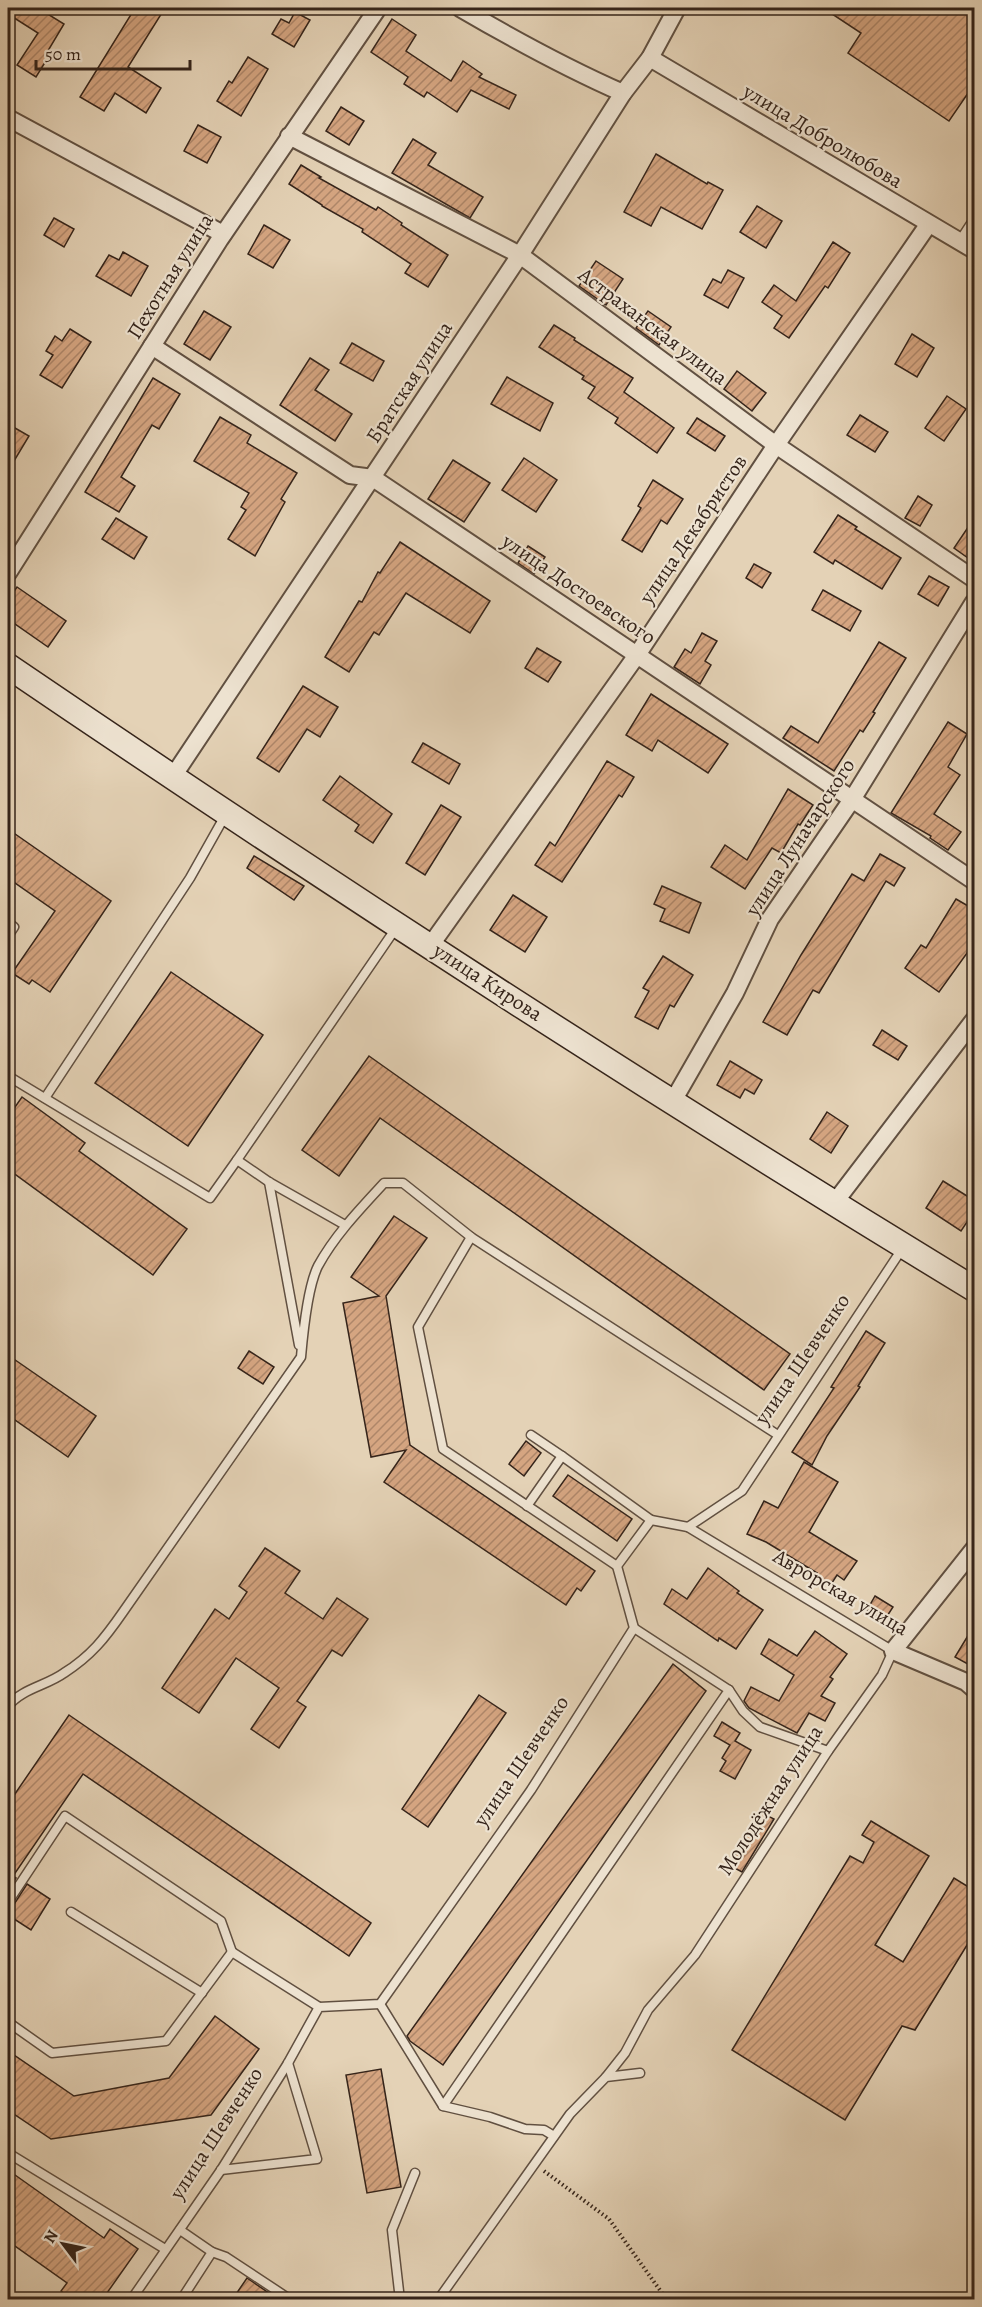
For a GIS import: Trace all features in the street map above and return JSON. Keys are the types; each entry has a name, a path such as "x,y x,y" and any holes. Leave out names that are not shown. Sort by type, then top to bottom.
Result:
{"main road":[{"name":"улица Кирова","path":"8,666 172,778 430,946 975,1289"}],"street":[{"name":"Пехотная улица","path":"8,573 223,234 378,8"},
{"path":"460,8 514,40 581,75 622,93"},
{"name":"Братская улица","path":"172,778 520,255 622,93 650,58 677,8"},
{"name":"улица Добролюбова","path":"650,58 928,225 975,250"},
{"path":"8,117 223,234"},
{"name":"Астраханская улица","path":"289,136 520,255 776,445 975,579"},
{"name":"улица Декабристов","path":"430,946 636,655 776,445 928,225"},
{"name":"улица Достоевского","path":"152,346 350,475 373,478 975,881"},
{"name":"улица Луначарского","path":"673,1101 735,993 770,920 853,798 975,602"},
{"path":"835,1202 975,1020"},
{"name":"Молодёжная улица","path":"894,1651 975,1549"},
{"name":"Аврорская улица","path":"894,1651 966,1682 975,1689"}],"lane":[{"path":"959,242 975,219"},
{"path":"45,1098 190,878 226,813"},
{"path":"8,922 14,927 8,936"},
{"path":"8,1076 210,1198 398,925"},
{"path":"237,1160 269,1182 345,1225"},
{"path":"269,1182 301,1357"},
{"path":"8,1706 24,1691 63,1675 97,1648 301,1357 303,1325 317,1268 345,1225 384,1183 404,1183 471,1237 778,1435"},
{"path":"471,1237 418,1327 443,1449 617,1566 634,1628 729,1690 743,1711 760,1727 828,1751"},
{"name":"улица Шевченко","path":"688,1527 742,1491 904,1246"},
{"path":"531,1435 651,1520 688,1527"},
{"path":"527,1506 562,1456"},
{"path":"617,1566 651,1520"},
{"name":"Аврорская улица","path":"688,1527 894,1651"},
{"name":"улица Шевченко","path":"380,2004 531,1790 634,1628"},
{"name":"Молодёжная улица","path":"438,2300 570,2114 606,2077 625,2053 648,2010 695,1955 828,1751 882,1675 894,1651"},
{"path":"443,2106 729,1690"},
{"path":"8,1902 65,1816 221,1921 232,1952 319,2007 380,2004 443,2106 490,2117 525,2129 544,2130 554,2136"},
{"path":"70,1912 202,1993"},
{"path":"8,2022 52,2053 166,2041 232,1952"},
{"name":"улица Шевченко","path":"131,2300 220,2170 288,2063 319,2007"},
{"path":"220,2170 317,2159 288,2063"},
{"path":"606,2077 640,2073"},
{"path":"8,2153 165,2249"},
{"path":"400,2300 392,2230 416,2173"},
{"path":"180,2230 291,2300"},
{"path":"181,2300 212,2252"}],"path":[{"path":"533,2164 609,2219 667,2300"}],"building":[{"path":"8,8 38,8 64,24 46,54 49,56 36,77 17,65 38,33 8,14"},
{"path":"135,8 165,8 128,67 161,88 146,113 115,93 104,111 80,97"},
{"path":"823,8 975,8 975,83 949,121 848,53 861,33"},
{"path":"295,12 310,20 294,47 272,34 281,19 289,23"},
{"path":"392,19 416,35 406,51 451,81 463,61 482,74 479,77 516,95 509,109 471,90 457,112 427,92 424,97 404,84 408,77 371,52"},
{"path":"248,57 268,69 241,116 217,101 229,81 232,83"},
{"path":"341,107 364,121 349,145 326,131"},
{"path":"198,125 221,137 207,163 184,151"},
{"path":"413,139 436,153 428,165 483,197 470,218 392,173"},
{"path":"656,154 707,184 708,182 723,190 702,229 661,207 651,226 624,212"},
{"path":"301,165 321,177 319,178 376,210 378,207 402,223 401,225 448,255 428,287 405,273 411,264 362,232 363,229 289,184"},
{"path":"757,206 782,221 766,248 740,232"},
{"path":"54,218 74,229 64,247 44,235"},
{"path":"264,225 290,240 273,268 248,254"},
{"path":"833,242 850,253 828,288 825,286 789,338 774,328 782,316 762,302 774,285 796,301"},
{"path":"123,252 148,266 131,296 96,276 109,255 119,260"},
{"path":"596,261 623,279 606,305 579,286"},
{"path":"728,270 744,278 728,308 704,295 713,279 721,283"},
{"path":"204,311 231,327 210,360 184,344"},
{"path":"648,311 671,327 659,345 636,328"},
{"path":"554,325 633,378 624,392 674,428 657,453 615,423 618,418 588,398 595,387 582,379 584,376 539,347"},
{"path":"70,329 91,342 62,388 40,375 53,355 46,351 55,336 62,341"},
{"path":"912,334 934,348 917,377 895,364"},
{"path":"352,343 384,361 373,381 340,363"},
{"path":"310,358 329,370 315,390 352,414 335,441 280,405"},
{"path":"737,371 766,393 752,411 724,389"},
{"path":"507,377 553,403 540,431 491,404"},
{"path":"153,378 180,394 159,429 152,425 121,477 135,486 119,512 85,492"},
{"path":"947,396 966,409 944,441 925,428"},
{"path":"860,415 888,432 875,452 847,435"},
{"path":"220,417 251,435 247,443 297,473 281,499 285,502 255,556 228,539 246,510 241,507 249,493 194,461"},
{"path":"697,418 725,436 715,451 687,433"},
{"path":"8,424 29,436 8,471"},
{"path":"524,458 557,480 536,512 502,490"},
{"path":"453,460 490,483 464,522 428,499"},
{"path":"653,480 683,499 667,524 661,520 642,552 622,540 641,508 638,506"},
{"path":"918,496 932,505 920,526 905,518"},
{"path":"838,515 857,527 855,529 901,558 882,589 835,560 833,564 814,552"},
{"path":"975,517 975,548 968,558 954,548"},
{"path":"116,518 147,537 134,559 102,539"},
{"path":"400,542 490,601 470,633 406,593 379,635 374,632 349,672 325,657 359,601 362,602 378,572 380,573"},
{"path":"528,546 545,557 534,574 518,563"},
{"path":"754,564 771,573 762,588 746,578"},
{"path":"929,576 949,587 938,606 918,594"},
{"path":"17,587 66,621 48,647 8,619 8,600"},
{"path":"823,590 861,611 850,631 812,610"},
{"path":"702,633 717,641 705,661 711,665 700,684 674,667 685,649 691,653"},
{"path":"879,642 906,658 863,732 860,730 834,771 783,738 791,726 818,743"},
{"path":"537,648 561,662 548,682 525,668"},
{"path":"303,686 338,707 320,737 307,729 279,772 257,758"},
{"path":"651,694 728,744 708,773 658,740 652,751 626,735"},
{"path":"948,722 967,734 948,767 960,775 934,814 961,832 948,850 930,838 931,836 891,813"},
{"path":"423,743 460,764 449,784 412,762"},
{"path":"607,761 634,777 622,797 619,795 562,882 535,865 550,842 555,846"},
{"path":"340,776 392,814 373,843 355,831 359,825 323,800"},
{"path":"788,789 813,805 800,825 798,824 781,853 772,848 745,889 711,867 725,845 747,860"},
{"path":"441,805 461,817 425,875 406,863"},
{"path":"8,829 111,901 50,992 32,980 29,984 12,973 55,911 8,878"},
{"path":"880,854 905,868 894,886 886,881 819,993 813,990 787,1035 763,1022 801,955 852,874 864,881"},
{"path":"254,856 304,886 294,900 247,868"},
{"path":"662,886 701,903 689,933 660,921 665,909 654,904"},
{"path":"513,895 547,917 525,952 490,930"},
{"path":"956,899 975,910 975,942 939,992 905,968 921,945 926,948"},
{"path":"663,956 693,975 674,1007 670,1005 658,1029 635,1017 649,991 643,988"},
{"path":"171,972 263,1035 188,1146 95,1083"},
{"path":"882,1030 907,1046 898,1060 873,1045"},
{"path":"369,1056 790,1354 764,1390 380,1118 339,1176 302,1150"},
{"path":"730,1061 762,1080 754,1094 745,1089 740,1098 717,1085"},
{"path":"22,1097 85,1143 79,1151 187,1229 153,1275 8,1169 8,1117"},
{"path":"827,1112 848,1126 831,1153 810,1139"},
{"path":"943,1181 975,1201 975,1210 961,1231 926,1208"},
{"path":"394,1216 427,1238 386,1296 410,1445 595,1571 581,1591 577,1588 566,1605 384,1482 406,1450 371,1457 343,1303 379,1296 351,1277"},
{"path":"866,1331 885,1343 858,1386 860,1387 827,1436 812,1465 792,1452 834,1388 831,1387"},
{"path":"249,1351 274,1367 263,1384 238,1368"},
{"path":"8,1355 96,1416 68,1457 8,1415"},
{"path":"526,1441 541,1453 524,1476 509,1464"},
{"path":"804,1462 838,1482 809,1532 857,1561 844,1580 837,1575 830,1586 814,1576 817,1573 766,1542 747,1534 764,1501 778,1508"},
{"path":"568,1475 632,1519 617,1541 553,1496"},
{"path":"265,1548 300,1571 285,1593 323,1619 337,1598 368,1619 342,1656 332,1650 297,1701 306,1707 279,1748 251,1729 279,1688 236,1658 199,1713 162,1688 215,1609 229,1619 247,1592 239,1586"},
{"path":"708,1568 739,1591 737,1593 763,1610 736,1649 719,1638 718,1641 664,1604 672,1589 687,1599"},
{"path":"875,1596 893,1607 884,1621 867,1610"},
{"path":"975,1624 975,1668 955,1657"},
{"path":"815,1631 847,1654 830,1677 833,1679 821,1696 835,1703 825,1721 809,1713 797,1733 749,1708 744,1701 751,1687 779,1701 794,1675 761,1654 769,1639 797,1656"},
{"path":"673,1664 706,1691 443,2065 410,2041 407,2036"},
{"path":"479,1695 506,1713 428,1827 402,1809"},
{"path":"69,1715 371,1923 349,1956 83,1774 13,1876 16,1878 8,1891 8,1804"},
{"path":"722,1722 740,1733 735,1741 751,1750 735,1779 720,1771 726,1761 722,1758 730,1745 714,1736"},
{"path":"760,1812 774,1819 742,1872 729,1865"},
{"path":"871,1821 929,1856 875,1945 903,1962 954,1878 975,1891 975,1932 915,2030 902,2026 845,2120 732,2050 850,1856 863,1863 874,1842 862,1835"},
{"path":"27,1884 50,1899 31,1930 8,1915 8,1908 13,1906"},
{"path":"215,2016 259,2049 211,2115 51,2139 8,2110 8,2051 74,2096 169,2078"},
{"path":"381,2069 401,2187 367,2193 346,2075"},
{"path":"8,2170 104,2238 110,2229 138,2249 102,2300 73,2300 61,2291 67,2283 8,2241"},
{"path":"247,2278 279,2300 232,2300"}]}
